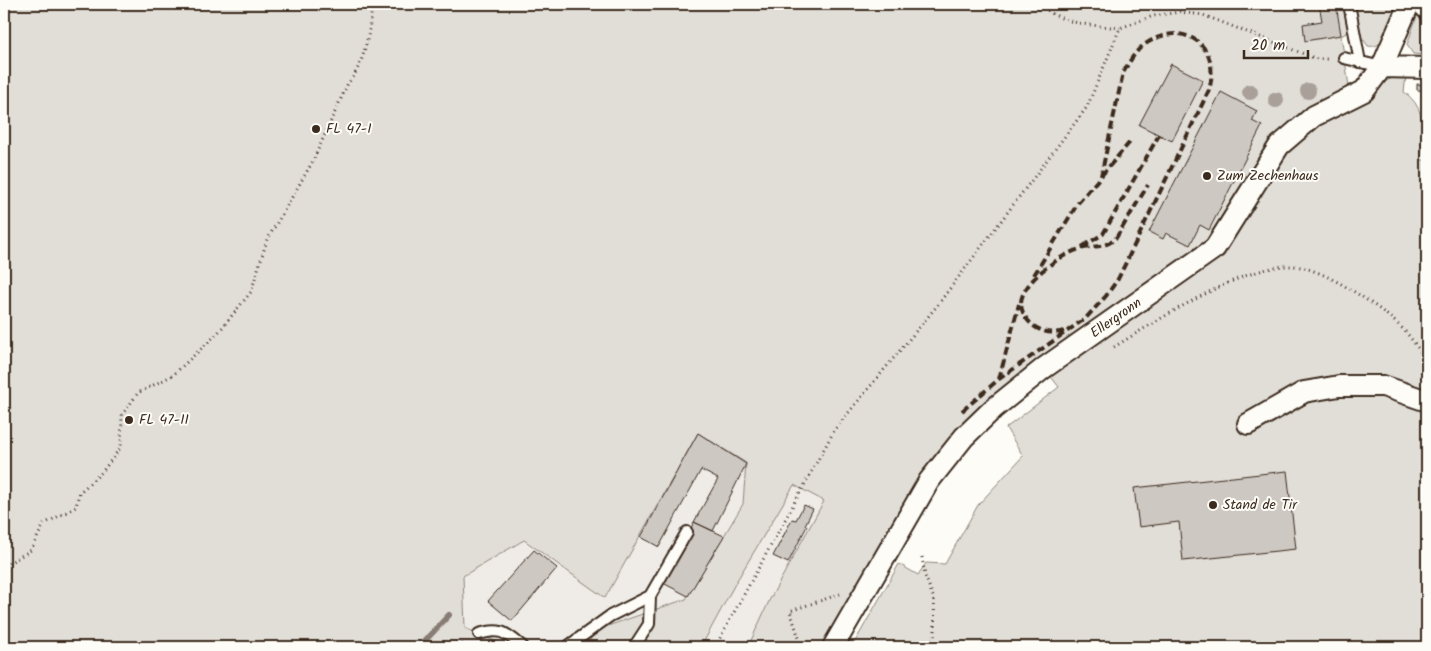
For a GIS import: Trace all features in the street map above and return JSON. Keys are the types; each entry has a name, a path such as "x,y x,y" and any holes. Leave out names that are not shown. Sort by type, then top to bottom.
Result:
{"street":[{"name":"Ellergronn","path":"833,647 929,481 964,437 993,408 1044,368 1215,248 1280,146 1314,116 1364,91 1382,67 1409,4"},
{"path":"1422,4 1427,9"},
{"path":"1382,67 1427,68"},
{"path":"1248,424 1304,392 1339,386 1383,386 1427,401"}],"lane":[{"path":"1349,4 1360,62"},
{"path":"1344,58 1382,67"},
{"path":"634,647 649,624 650,596 687,532"},
{"path":"567,647 610,616 650,596"},
{"path":"479,634 493,630 505,632 523,647"}],"path":[{"path":"4,566 31,550 44,524 76,507 79,493 102,472 121,447 122,415 138,393 173,375 217,334 251,292 267,240 313,160 348,83 356,75 362,60 372,4"},
{"path":"1040,4 1045,10 1074,23 1120,28 1153,16 1188,13 1203,15 1317,59 1344,58"},
{"path":"714,647 835,428 936,307 1087,107 1120,28"},
{"path":"1112,348 1236,278 1269,269 1293,266 1351,289 1403,330 1427,360"},
{"path":"922,557 925,576 934,600 935,631 932,647"},
{"path":"802,647 790,610 870,584"}],"shaded area":[{"path":"4,4 1395,4 1388,32 1385,38 1375,46 1368,46 1353,25 1348,32 1341,36 1349,86 1364,91 1397,76 1406,76 1404,92 1417,106 1422,123 1421,160 1427,160 1427,647 852,647 899,564 918,575 926,563 945,564 978,505 1023,456 1006,428 1059,387 1044,368 964,437 833,647 748,647 770,599 824,501 794,485 736,582 701,647 586,647 596,630 686,599 743,504 746,463 698,433 605,598 524,540 463,576 465,628 508,647 4,647"},
{"path":"1421,4 1427,4 1427,55 1413,54 1407,45"},
{"path":"698,433 746,464 743,503 686,599 596,630 586,647 508,647 464,628 463,576 524,540 605,597"},
{"path":"794,485 824,501 770,599 748,647 701,647 736,582"}],"building":[{"path":"1319,4 1336,4 1341,35 1305,41 1303,24 1322,21"},
{"path":"1171,64 1203,80 1172,141 1139,125"},
{"path":"1417,84 1427,85 1427,91 1417,90"},
{"name":"Zum Zechenhaus","path":"1221,92 1257,111 1252,121 1262,126 1209,230 1200,225 1190,245 1166,233 1163,239 1149,232"},
{"path":"698,433 746,464 713,531 694,522 718,479 701,470 659,547 641,537"},
{"name":"Stand de Tir","path":"1287,471 1296,549 1183,561 1179,522 1139,527 1134,488"},
{"path":"804,505 813,509 805,525 807,526 788,563 773,556 792,519 796,520"},
{"path":"694,522 724,536 688,596 663,583"},
{"path":"534,550 557,568 512,621 488,601"}],"waterway":[{"path":"419,647 449,615"}],"railway":[{"path":"962,411 999,379 1086,318 1106,296 1118,279 1209,90 1210,60 1204,48 1196,40 1185,35 1172,34 1158,37 1144,45 1132,58 1123,73 1101,176"},
{"path":"1082,247 1103,234 1159,135"},
{"path":"1034,275 1078,203 1130,142"},
{"path":"1064,331 1053,333 1042,331 1035,327 1027,320 1022,311 1022,296 1034,279 1052,263 1072,252 1107,244 1116,238 1148,185"},
{"path":"999,379 1019,304"}],"place":[{"name":"FL 47-I","path":"316,129"},
{"name":"Zum Zechenhaus","path":"1207,176"},
{"name":"FL 47-II","path":"129,420"},
{"name":"Stand de Tir","path":"1213,505"}]}
